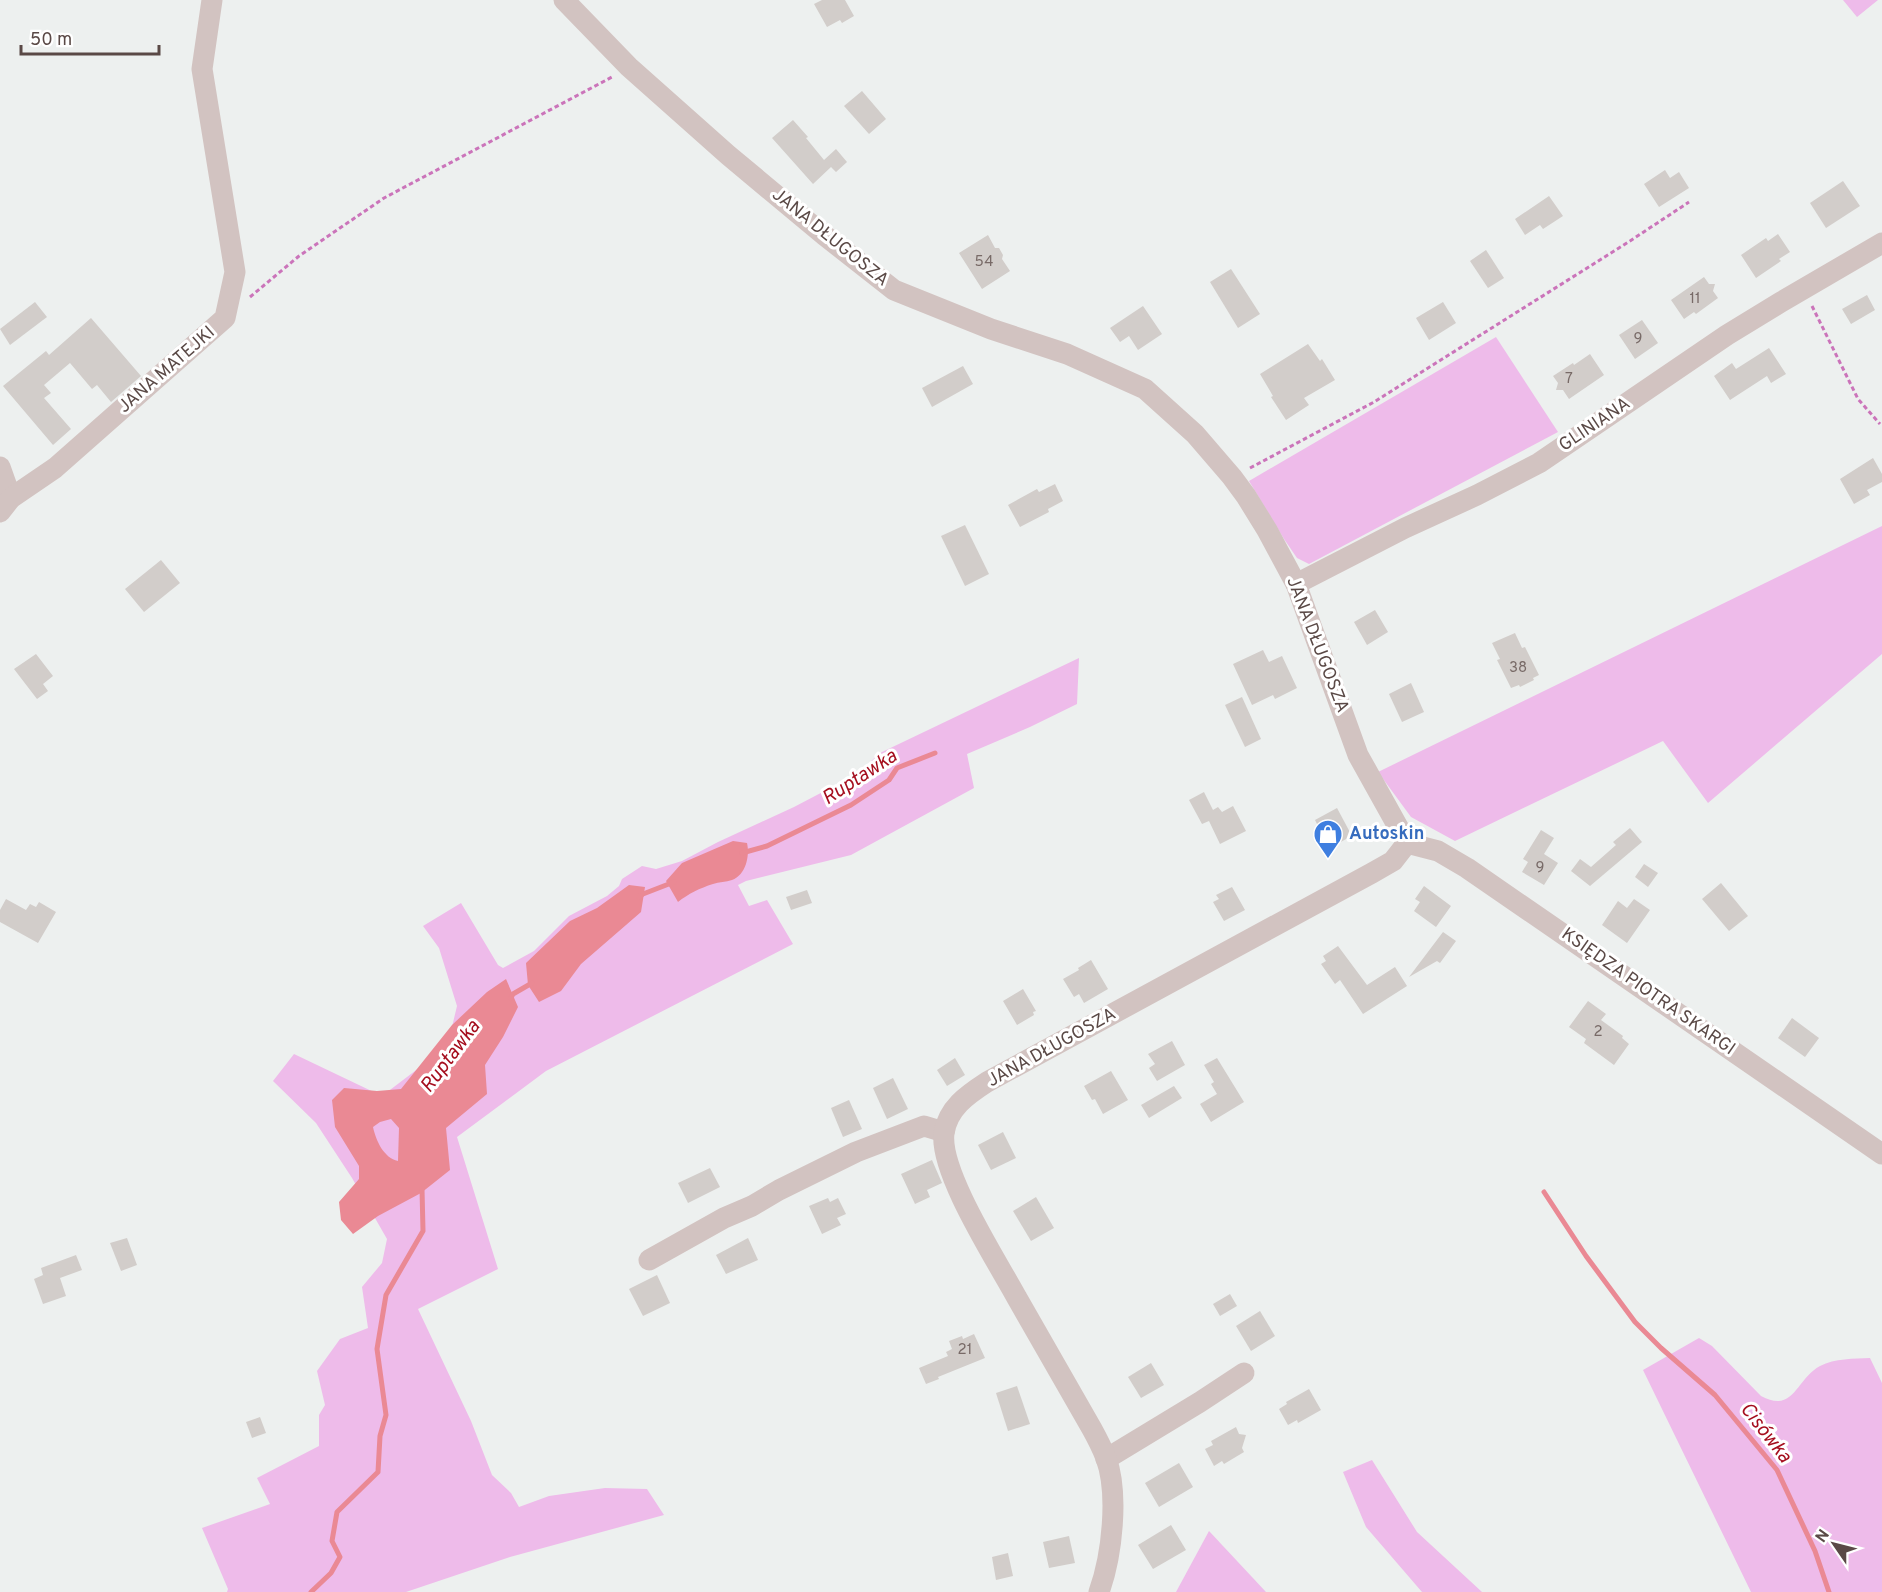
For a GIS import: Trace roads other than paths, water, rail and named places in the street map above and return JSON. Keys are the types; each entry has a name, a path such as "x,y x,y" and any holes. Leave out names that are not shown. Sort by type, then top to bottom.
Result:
{"street":[{"name":"JANA MATEJKI","path":"5,505 55,468 225,318 235,272 202,69 212,0"},
{"name":"JANA DŁUGOSZA","path":"564,0 629,67 798,213 894,290 991,329 1067,354 1144,389 1195,435 1232,477 1267,530 1296,584 1358,755 1407,843 1393,861 1364,878 987,1082 963,1098 954,1108 944,1132"},
{"name":"GLINIANA","path":"1296,584 1539,463 1727,335 1882,243"},
{"path":"0,467 5,505"},
{"name":"KSIĘDZA PIOTRA SKARGI","path":"1407,843 1438,851 1467,868 1882,1154"},
{"path":"649,1260 724,1218 752,1206 855,1152 924,1126 944,1132 948,1163 967,1208 1107,1459 1113,1507 1112,1537 1099,1592"},
{"path":"1107,1459 1244,1373"}],"water":[{"path":"733,841 747,843 748,854 741,874 732,880 699,889 678,902 666,881 682,863"},
{"path":"629,885 645,887 641,912 581,964 561,991 539,1002 528,985 526,963 570,921 597,908"},
{"path":"506,979 518,1007 485,1065 487,1094 446,1128 450,1170 421,1193 378,1216 353,1234 341,1220 339,1202 359,1179 359,1166 335,1127 332,1100 344,1088 377,1091 401,1089 452,1025 487,992","holes":["391,1119 399,1128 398,1161 381,1148 373,1127"]}],"waterway":[{"name":"Ruptawka","path":"742,853 767,846 851,805 889,780 897,768 935,753"},
{"name":"Ruptawka","path":"639,897 674,882"},
{"name":"Ruptawka","path":"511,998 513,994 532,983"},
{"name":"Ruptawka","path":"311,1592 331,1573 340,1557 332,1541 337,1512 378,1472 380,1436 386,1415 377,1349 386,1295 423,1231 422,1189"},
{"name":"Cisówka","path":"1544,1192 1586,1256 1635,1322 1715,1395 1777,1470 1815,1551 1829,1592"}],"place":[{"name":"Autoskin","path":"1328,860"}]}
